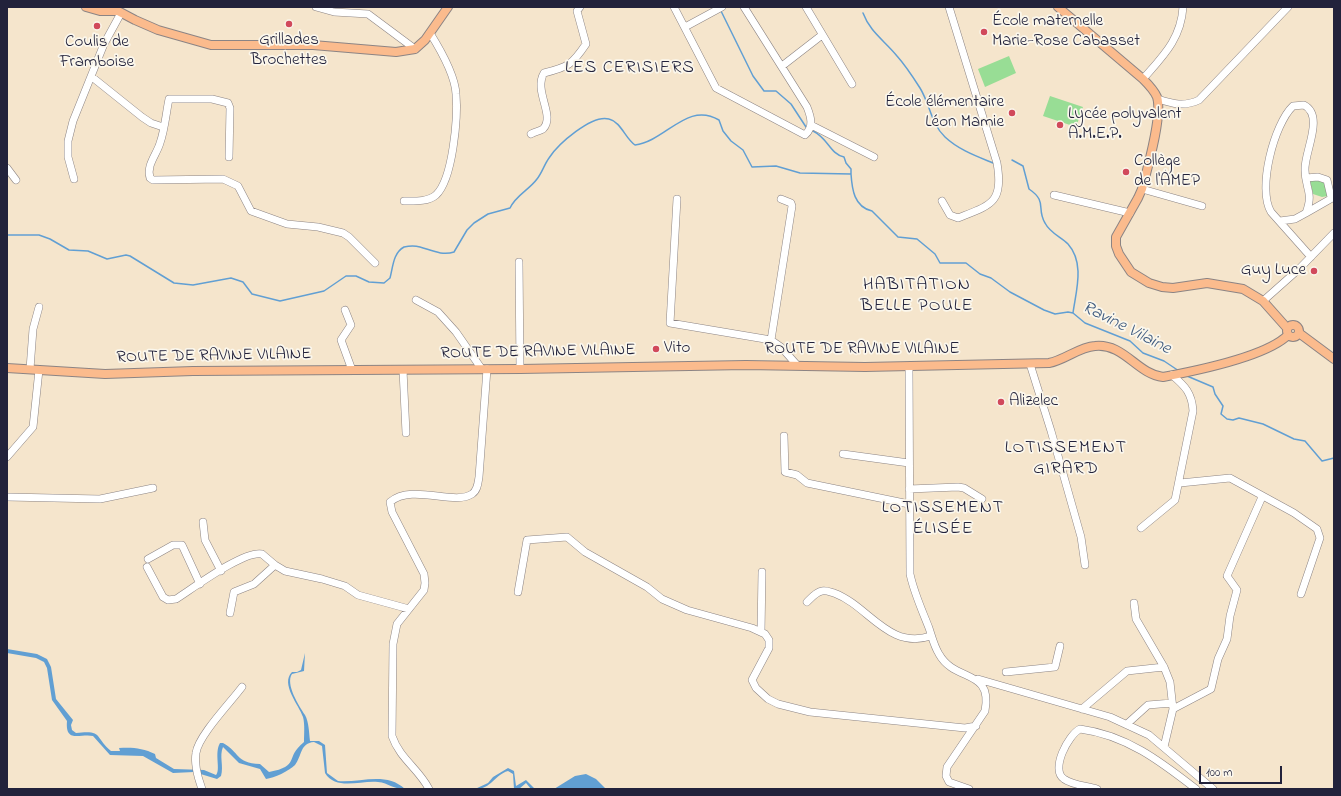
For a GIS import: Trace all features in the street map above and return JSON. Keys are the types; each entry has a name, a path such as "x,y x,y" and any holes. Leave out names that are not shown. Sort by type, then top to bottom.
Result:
{"main road":[{"path":"86,7 100,11 118,10 158,30 211,45 313,46 396,52 415,49 430,33 448,7"},
{"path":"1058,7 1143,79 1153,90 1158,99 1155,131 1142,189 1116,237 1116,246 1125,266 1139,278 1162,287 1173,288 1200,282 1230,286 1252,293 1263,301 1288,332 1294,337 1299,333 1334,359"},
{"name":"ROUTE DE RAVINE VILAINE","path":"7,368 105,374 193,371 520,369 797,365 909,367 1030,364 1058,361 1088,347 1096,345 1120,351 1152,374 1163,376 1174,375 1268,348 1280,343 1288,332"}],"street":[{"path":"316,7 334,12 362,10 415,49"},
{"path":"531,134 542,129 546,122 547,111 540,88 540,79 544,73 566,68 577,57 586,44 577,11 580,7"},
{"path":"674,7 716,88 748,104 800,134 805,134 809,132 811,125 811,116 807,107 744,7"},
{"path":"685,27 722,7"},
{"path":"806,7 852,84"},
{"path":"942,201 950,215 958,218 985,207 994,200 999,190 997,163 984,116 949,7"},
{"path":"1143,79 1174,42 1180,29 1183,7"},
{"path":"1158,99 1175,104 1189,104 1199,100 1288,7"},
{"path":"74,179 68,157 68,141 73,121 118,10"},
{"path":"404,201 420,201 435,196 444,182 453,149 456,93 440,49 430,33"},
{"path":"782,66 822,35"},
{"path":"92,77 142,117 163,127"},
{"path":"229,157 230,108 228,102 212,99 169,99 160,143 148,173 150,178 153,180 224,179 238,186 251,211 287,224 318,227 343,233 375,263"},
{"path":"1306,213 1311,196 1306,178 1305,161 1312,138 1313,120 1312,112 1308,107 1296,105 1290,109 1282,120 1268,162 1265,197 1266,204 1270,212 1280,221 1286,230 1311,257"},
{"path":"811,125 874,157"},
{"path":"7,168 16,180"},
{"path":"1306,178 1318,177 1327,180 1330,198"},
{"path":"1142,189 1202,206"},
{"path":"1054,195 1130,213"},
{"path":"1311,196 1330,198"},
{"path":"1280,221 1295,219 1330,198"},
{"path":"677,199 670,323 771,340 797,365"},
{"path":"771,340 792,206 791,203 781,199"},
{"path":"1263,301 1311,257 1334,233"},
{"path":"519,262 520,369"},
{"path":"416,300 438,312 456,332 484,369 479,477 477,487 473,493 460,498 433,494 403,496 390,502 392,512 424,574 424,590 397,624 393,644 392,736 396,749 422,777 429,789"},
{"path":"7,456 33,427 33,329 39,307"},
{"path":"345,310 350,325 341,340 352,370"},
{"path":"1030,364 1081,537 1084,565"},
{"path":"909,367 910,574 914,590 938,654 947,665 962,674 1110,716 1127,724 1149,735 1213,789"},
{"path":"403,370 406,433"},
{"path":"1141,528 1175,500 1180,483 1193,411 1193,399 1187,388 1174,375"},
{"path":"784,436 785,472 797,475 807,483 909,504"},
{"path":"843,454 909,463"},
{"path":"1180,483 1230,478 1262,497 1294,513 1317,529 1320,538 1301,594"},
{"path":"909,490 958,487 964,488 982,499"},
{"path":"7,497 100,499 153,488"},
{"path":"1127,724 1148,705 1173,706 1210,689 1218,659 1226,639 1237,590 1227,576 1262,497"},
{"path":"204,522 205,540 221,571"},
{"path":"518,592 527,540 567,538 585,552 647,587 662,599 687,610 765,634 769,640 770,648 752,680 756,688 768,699 778,704 810,712 965,728 976,726"},
{"path":"148,559 173,545 182,545 200,584"},
{"path":"147,568 163,597 168,600 176,599 243,557 254,554 265,556 285,572 345,586 358,595 409,608"},
{"path":"230,613 234,592 254,584 275,565"},
{"path":"761,632 762,572"},
{"path":"807,602 820,591 828,591 845,597 856,604 886,630 911,639 931,636"},
{"path":"1134,603 1136,619 1164,667 1170,682 1173,706 1164,747"},
{"path":"1006,672 1055,668 1060,646"},
{"path":"1082,709 1127,670 1164,667"},
{"path":"969,789 949,782 946,772 947,767 985,711 987,700 984,688 978,679"},
{"path":"202,789 197,775 195,753 200,741 242,687"},
{"path":"1093,789 1064,780 1059,775 1058,769 1066,743 1073,732 1080,729 1117,738 1140,748 1196,789"},
{"path":"1169,768 1177,758"}],"green space":[{"path":"1009,56 1016,73 985,87 978,69"},
{"path":"1050,96 1083,107 1076,127 1043,116"},
{"path":"1312,179 1325,181 1328,196 1322,197 1313,194 1310,181"}],"water":[{"path":"7,649 37,654 47,659 51,667 56,699 73,720 71,725 72,730 76,733 85,732 95,734 111,751 120,751 119,748 142,749 155,754 156,758 174,769 204,770 216,775 218,769 218,747 220,743 228,746 246,762 260,764 269,772 279,770 289,764 298,748 304,742 304,723 301,712 289,688 288,682 292,672 301,670 305,653 304,671 292,674 290,678 291,689 306,718 309,728 310,741 319,741 325,745 327,773 338,781 373,779 390,780 405,789 378,782 349,784 336,782 325,773 322,746 314,742 309,743 304,747 295,765 281,774 266,779 260,769 239,763 223,747 221,754 222,772 221,776 217,779 194,772 173,773 143,756 110,755 93,736 75,736 69,733 67,721 52,700 47,668 44,662 36,658 7,653"},
{"path":"508,768 514,771 516,786 526,780 535,789 531,789 526,783 519,789 514,789 513,774 508,771 503,773 485,787 475,789 488,783 493,777"},
{"path":"586,774 596,779 606,789 554,789 575,776"}],"waterway":[{"name":"Ravine Vilaine","path":"721,11 753,76 764,91 776,91 791,104 806,127"},
{"path":"863,13 870,26 900,60 915,80 940,132 950,142 993,163"},
{"name":"Ravine Vilaine","path":"7,235 39,235 50,239 69,250 88,251 107,259 126,255 130,256 174,283 193,285 231,278 243,282 252,294 280,301 324,291 346,276 356,276 369,282 384,283 390,278 396,257 400,250 404,247 418,247 441,253 454,252 467,230 474,223 488,214 510,208 519,196 537,179 553,152 576,131 594,121 609,119 617,123 635,145 657,137 687,119 697,115 707,115 719,120 723,131 731,141 743,150 752,167 776,166 800,173 851,174 853,191 861,206 872,211 898,237 917,239 935,254 940,263 966,263 980,274 991,278 1010,292 1044,310 1055,314 1068,312 1073,313 1085,323 1130,341 1143,353 1164,361 1179,371"},
{"name":"Ravine Vilaine","path":"813,131 818,134 835,153 844,157 846,163 851,169 851,174"},
{"path":"1012,160 1023,166 1029,189 1035,194 1040,202 1041,213 1047,226 1068,244 1073,252 1078,268 1073,313"},
{"name":"Ravine Vilaine","path":"1187,376 1213,387 1215,394 1223,406 1221,414 1227,419 1233,420 1239,418 1263,424 1294,439 1305,441 1322,461 1334,458"}],"place":[{"name":"Grillades Brochettes","path":"289,24"},
{"name":"Coulis de Framboise","path":"97,26"},
{"name":"École maternelle Marie-Rose Cabasset","path":"984,32"},
{"name":"École élémentaire Léon Mamie","path":"1012,113"},
{"name":"Lycée polyvalent A.M.E.P.","path":"1060,125"},
{"name":"Collège de l'AMEP","path":"1126,172"},
{"name":"Guy Luce","path":"1314,271"},
{"name":"Vito","path":"656,349"},
{"name":"Alizelec","path":"1001,402"}],"district":[{"name":"LES CERISIERS","path":"630,69"},
{"name":"HABITATION BELLE POULE","path":"917,296"},
{"name":"LOTISSEMENT GIRARD","path":"1066,459"},
{"name":"LOTISSEMENT ÉLISÉE","path":"943,519"}]}
